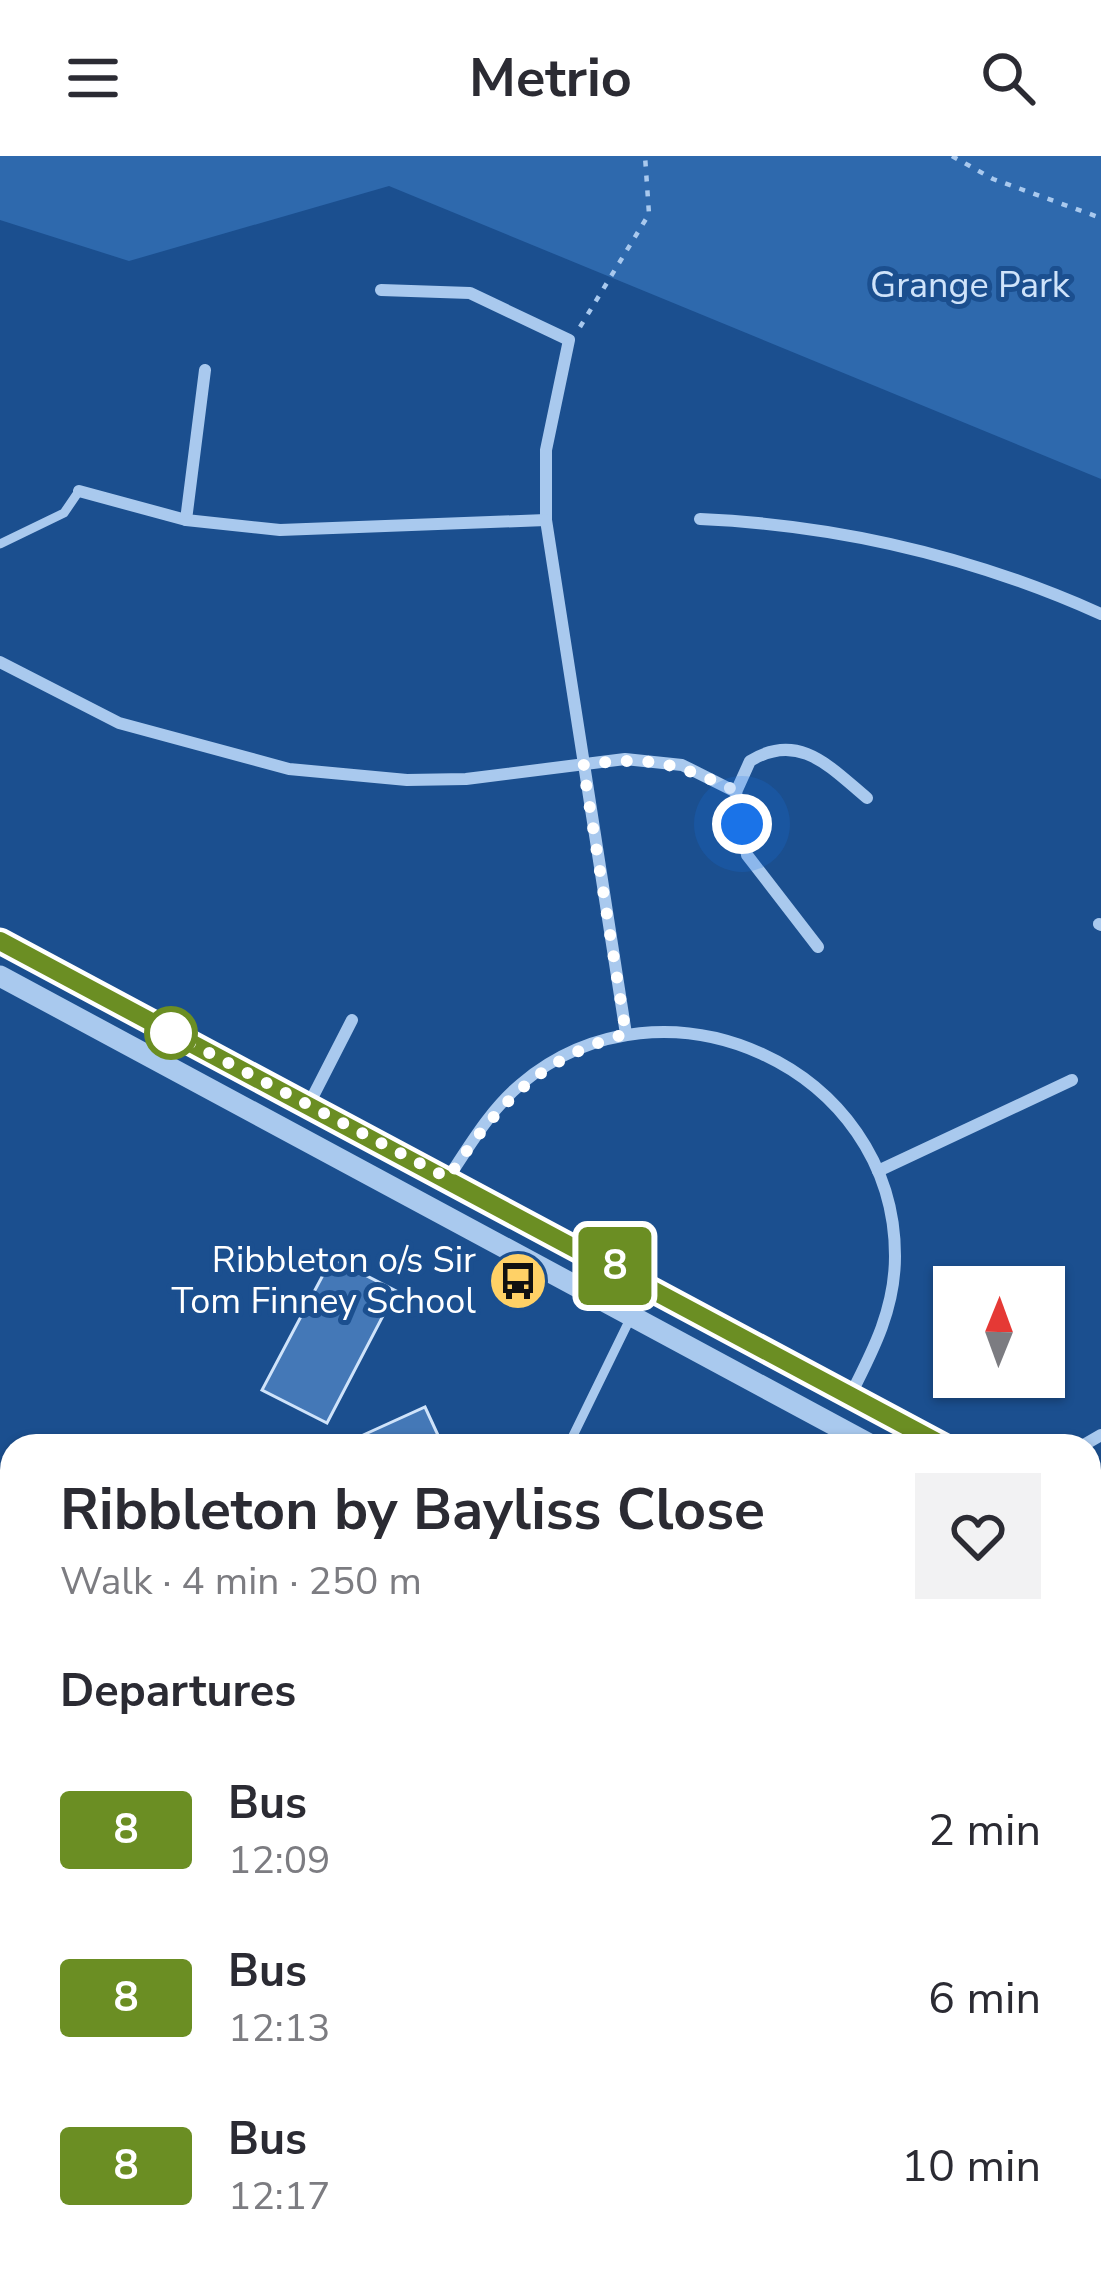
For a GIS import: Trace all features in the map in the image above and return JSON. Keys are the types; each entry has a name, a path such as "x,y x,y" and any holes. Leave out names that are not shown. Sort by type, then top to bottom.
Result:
{"street":[{"path":"381,290 470,293 569,340 546,450 546,520 626,1034"},
{"path":"186,520 206,370"},
{"path":"79,491 186,520 280,530 546,520"},
{"path":"700,519 882,541 1014,579 1101,614"},
{"path":"0,662 119,723 175,742 289,769 407,780 625,759 682,765 736,791"},
{"path":"818,947 747,856 736,791 750,761 790,748 823,760 867,798"},
{"path":"0,941 922,1434"},
{"path":"0,976 630,1319 852,1434"},
{"path":"308,1106 352,1020"},
{"path":"431,1210 481,1128 521,1084 571,1052 626,1034 707,1034 784,1062 849,1120 878,1171 892,1224 894,1280 881,1335 836,1425"},
{"path":"878,1171 1072,1080"},
{"path":"630,1319 648,1284"}],"lane":[{"path":"0,544 64,513 79,491"},
{"path":"574,1434 630,1319"}],"path":[{"path":"569,340 591,314 650,214 645,156"},
{"path":"952,156 993,179 1101,218"}],"green space":[{"name":"Grange Park","path":"0,156 1101,156 1101,479 389,186 129,261 0,220"}],"building":[{"path":"332,1258 396,1291 327,1423 262,1390"},
{"path":"425,1407 437,1434 365,1434"}],"bus line":[{"name":"8","path":"0,941 922,1434"}],"place":[{"name":"Ribbleton o/s Sir Tom Finney School","path":"518,1281"}],"route":[{"path":"171,1033 448,1178 481,1128 521,1084 571,1052 626,1034 583,765 625,759 682,765 736,791 742,824"}]}
